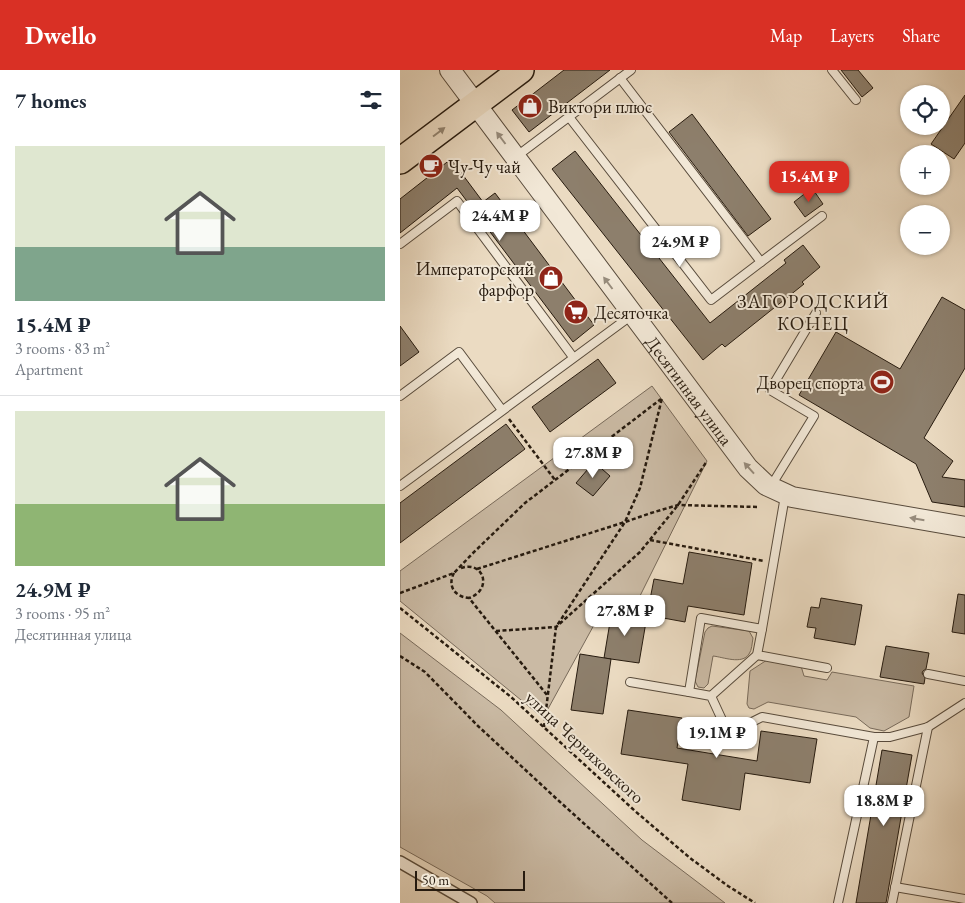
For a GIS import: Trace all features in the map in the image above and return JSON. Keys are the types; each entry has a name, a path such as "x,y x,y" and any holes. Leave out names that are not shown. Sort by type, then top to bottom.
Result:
{"main road":[{"path":"400,161 520,70"}],"street":[{"name":"Десятинная улица","path":"450,70 748,468 766,486 792,497 965,527"},
{"path":"400,862 471,903"}],"lane":[{"path":"515,158 631,70"},
{"path":"832,70 856,100"},
{"path":"620,78 761,262"},
{"path":"569,117 711,300 822,216"},
{"path":"400,244 456,201 573,357"},
{"path":"711,696 757,655 774,562 778,491 814,416 770,390 816,313"},
{"path":"400,486 632,315"},
{"path":"400,396 459,352 502,410"},
{"path":"689,692 701,618 762,629"},
{"path":"757,655 827,668"},
{"path":"928,674 965,681"},
{"path":"630,682 711,696"},
{"path":"711,696 723,722 744,726 762,717 874,737 890,737 928,727 965,703"},
{"path":"892,903 928,727"},
{"path":"838,903 874,737"},
{"path":"895,887 965,899"}],"path":[{"path":"477,569 483,578 482,588 475,596 469,598 459,596 452,588 452,577 472,554 525,503 662,398 640,488 625,522 556,626 544,727"},
{"path":"502,410 555,480"},
{"path":"496,631 556,626 640,552 678,505 707,461"},
{"path":"400,594 454,573 462,567 468,566 477,569 678,505 759,507"},
{"path":"650,540 774,562"},
{"path":"469,598 547,695"},
{"name":"улица Черняховского","path":"400,608 511,697 635,811 690,858 754,903"},
{"path":"400,656 425,672 498,744 672,903"}],"shaded area":[{"path":"652,386 707,461 635,606 606,603 543,718 400,601 400,571"},
{"path":"712,626 749,631 753,638 751,648 749,654 742,659 732,660 713,656 708,684 704,688 698,687 695,681 705,632"},
{"path":"400,633 501,710 642,840 725,903 495,903 487,896 400,847"},
{"path":"767,660 801,666 804,676 827,680 832,672 914,686 909,717 884,731 870,728 856,717 768,702 754,709 749,708 747,704 750,671"}],"building":[{"path":"564,70 610,70 529,132 512,110"},
{"path":"841,70 858,70 873,88 862,97"},
{"path":"965,95 965,143 954,159 950,156 950,145 931,144 937,135 950,135 950,117"},
{"path":"692,114 771,219 748,236 669,132"},
{"path":"575,151 710,323 786,263 784,260 803,245 820,267 802,282 804,284 725,347 722,344 703,360 552,169"},
{"path":"451,159 483,202 495,193 594,325 573,342 457,188 400,233 400,199"},
{"path":"812,188 823,204 805,217 794,202"},
{"name":"Дворец спорта","path":"942,297 965,310 965,368 924,438 953,461 942,477 965,480 965,507 932,502 916,464 799,395 836,332 900,369"},
{"path":"400,326 419,352 400,366"},
{"path":"598,359 616,383 550,432 532,407"},
{"path":"506,424 525,449 400,543 400,503"},
{"path":"594,462 610,476 593,496 576,483"},
{"path":"689,552 752,563 744,615 688,606 685,622 647,615 654,579 683,584"},
{"path":"958,594 965,595 965,634 952,632"},
{"path":"821,598 862,605 855,645 814,638 816,628 807,627 811,607 819,608"},
{"path":"612,610 647,616 639,663 604,658"},
{"path":"886,646 929,653 926,669 922,673 925,678 924,684 880,677"},
{"path":"580,654 611,659 603,714 571,710"},
{"path":"628,710 682,718 677,748 757,761 761,731 817,739 810,783 745,773 740,810 682,800 688,764 621,754"},
{"path":"882,750 912,755 886,903 856,903"}],"place":[{"name":"Виктори плюс","path":"530,106"},
{"name":"Чу-Чу чай","path":"431,166"},
{"name":"Императорский фарфор","path":"551,278"},
{"name":"Десяточка","path":"576,312"},
{"name":"Дворец спорта","path":"882,382"}],"district":[{"name":"ЗАГОРОДСКИЙ КОНЕЦ","path":"813,312"}]}
